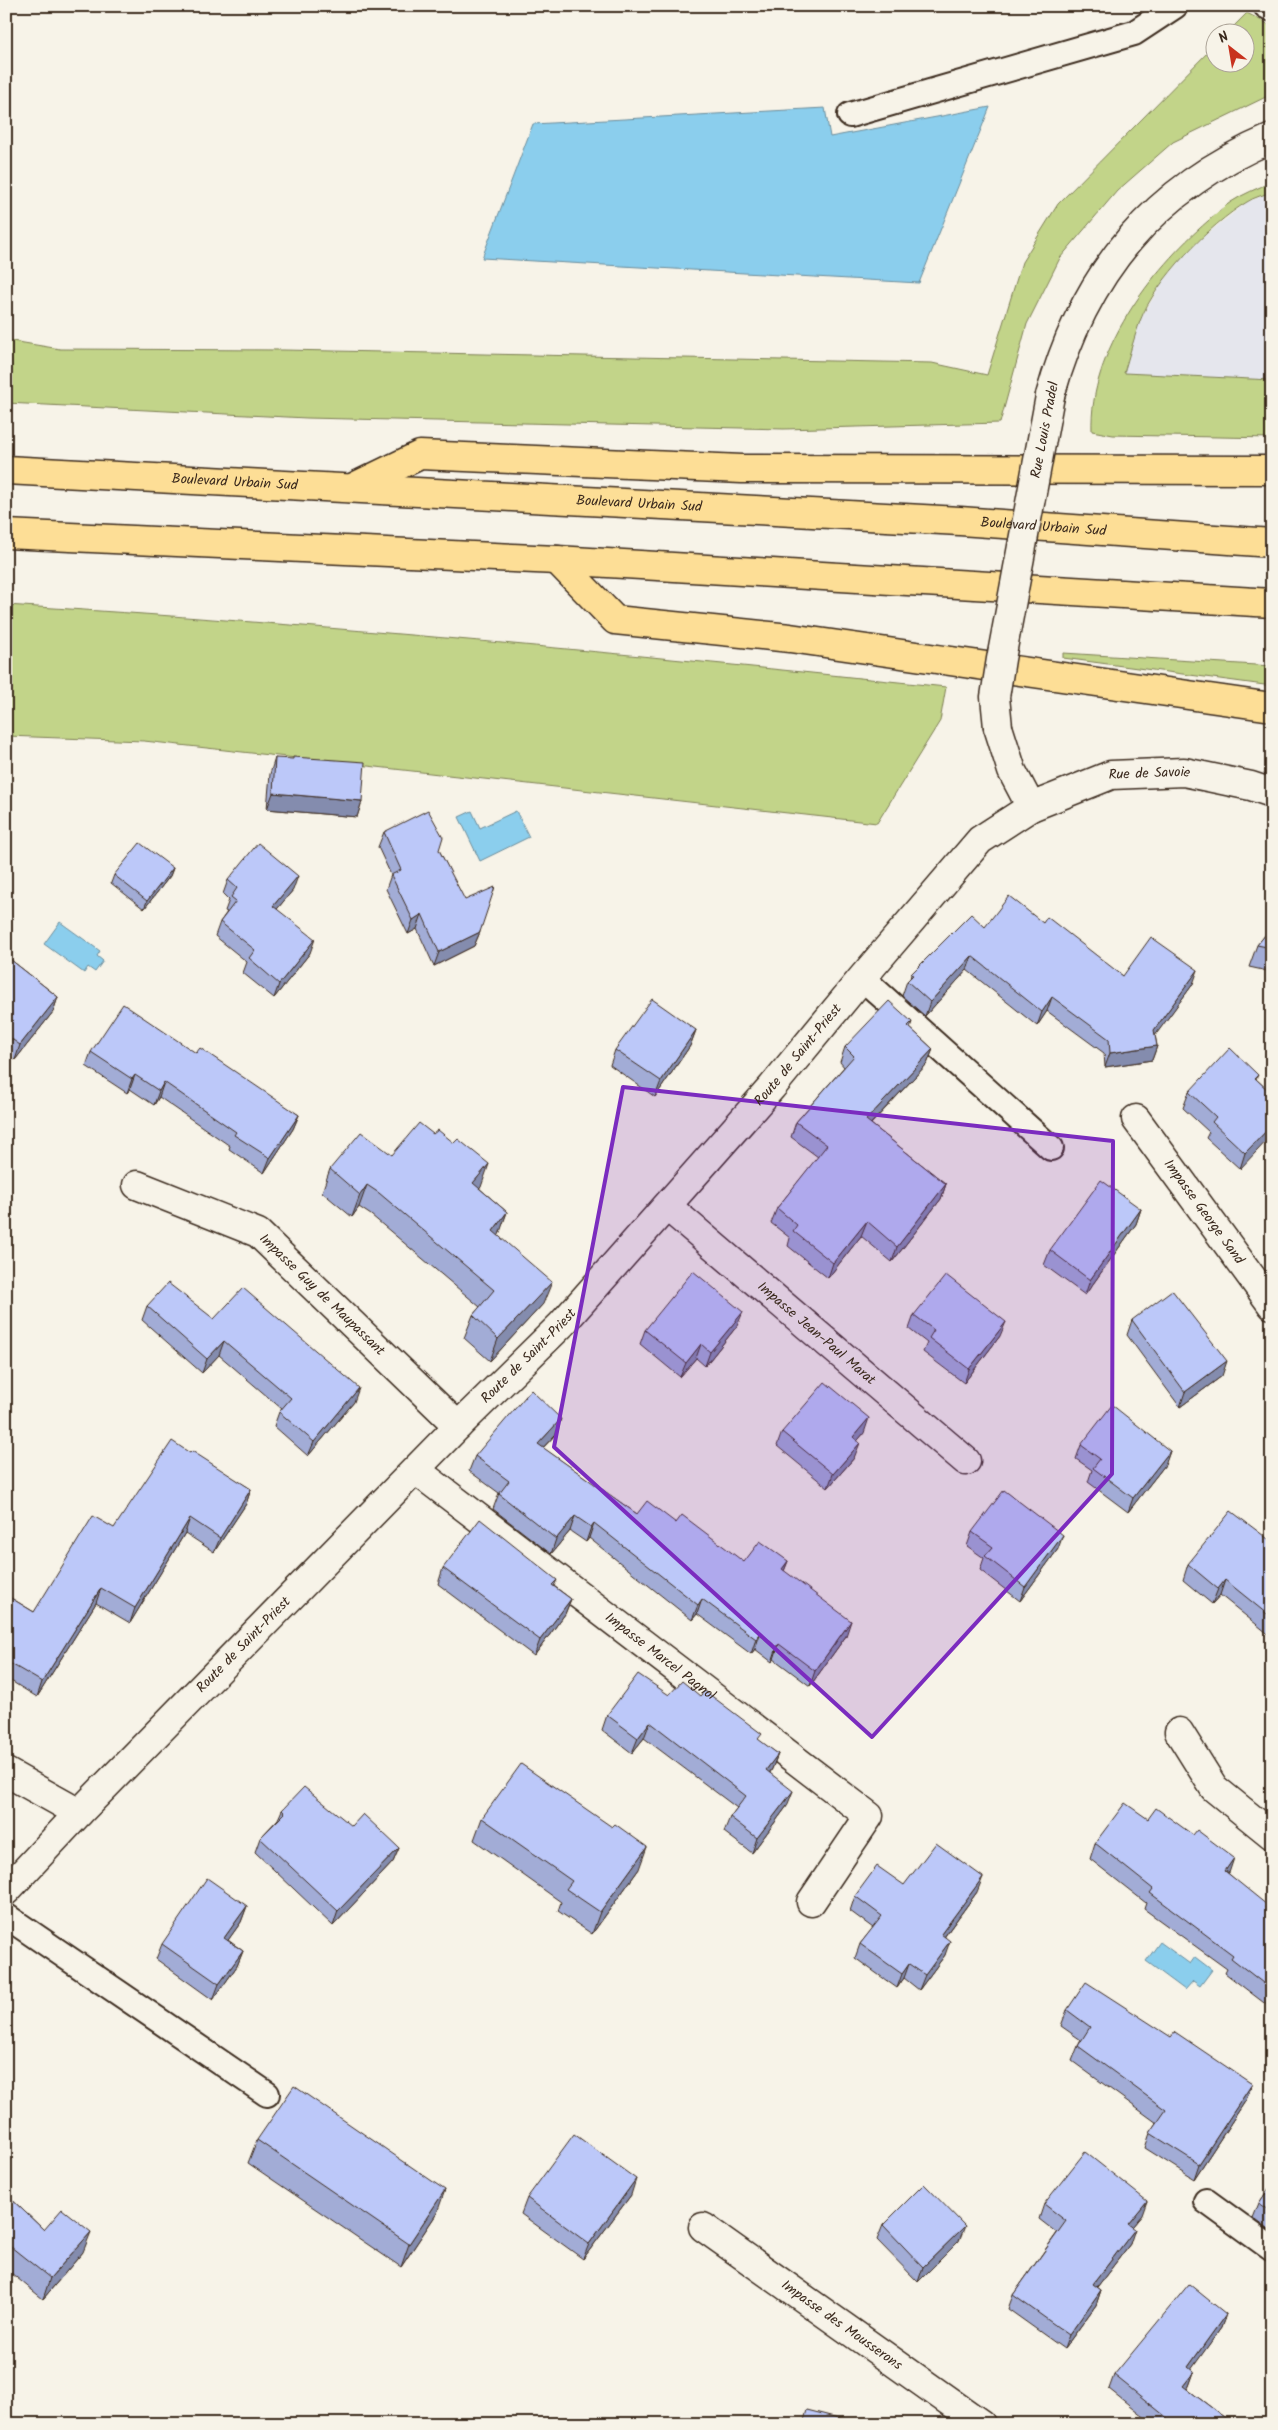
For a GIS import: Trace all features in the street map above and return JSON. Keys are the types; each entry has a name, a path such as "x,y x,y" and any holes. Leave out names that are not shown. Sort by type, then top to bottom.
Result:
{"highway":[{"path":"353,487 420,454 742,469 1272,470"},
{"name":"Boulevard Urbain Sud","path":"6,470 353,487 960,521 1272,543"},
{"path":"6,534 557,560 1272,603"},
{"path":"557,560 615,620 790,638 1272,707"}],"street":[{"name":"Rue Louis Pradel","path":"1031,807 1012,771 998,727 995,697 1050,396 1058,366 1074,325 1101,276 1143,222 1191,182 1237,154 1272,138"},
{"name":"Rue de Savoie","path":"1031,807 1111,775 1184,772 1251,786 1272,793"},
{"name":"Route de Saint-Priest","path":"6,1891 78,1813 416,1471 458,1426 562,1324 668,1207 772,1087 980,840 1031,807"},
{"name":"Impasse George Sand","path":"1136,1119 1272,1305"},
{"name":"Impasse Guy de Maupassant","path":"137,1186 258,1233 458,1426"},
{"name":"Impasse Jean-Paul Marat","path":"668,1207 966,1461"},
{"name":"Impasse Marcel Pagnol","path":"416,1471 869,1816 811,1902"},
{"path":"1179,1732 1214,1788 1272,1835"},
{"path":"6,1772 78,1813"},
{"name":"Impasse des Mousserons","path":"703,2227 981,2424"}],"lane":[{"path":"850,115 1134,34 1175,6"},
{"path":"1266,6 1272,10"},
{"path":"862,978 1051,1148"},
{"path":"6,1916 266,2094"},
{"path":"1206,2201 1272,2249"}],"highlighted area":[{"path":"623,1087 1113,1141 1112,1474 872,1737 554,1447"}],"shaded area":[{"path":"1272,192 1272,380 1124,373 1140,320 1162,283 1183,257 1203,237 1247,202"}],"green space":[{"path":"1247,13 1272,28 1272,94 1173,142 1117,191 1060,258 1027,324 1000,423 784,429 307,418 6,403 6,340 60,349 284,350 932,363 987,375 1022,262 1058,204 1206,54 1206,72 1256,72 1256,22 1238,22"},
{"path":"1272,182 1272,192 1253,199 1232,212 1201,239 1171,272 1147,305 1140,321 1124,373 1272,380 1272,438 1113,435 1092,431 1094,401 1101,372 1112,343 1145,288 1165,263 1222,209 1240,196"},
{"path":"6,605 241,621 477,641 946,687 940,721 877,823 144,741 6,736"},
{"path":"1063,653 1272,666 1272,686 1063,658"}],"water":[{"path":"990,107 919,283 482,258 533,124 825,108 830,137"},
{"path":"472,811 480,828 516,811 529,837 480,861 459,817"},
{"path":"60,922 100,951 97,956 103,961 95,972 88,967 84,973 44,944"},
{"path":"1160,1942 1190,1964 1195,1957 1212,1970 1200,1986 1193,1981 1185,1990 1146,1961"}],"building":[{"path":"293,757 365,762 362,801 273,793 275,758 293,759"},
{"path":"428,810 443,837 439,850 465,900 495,887 480,932 439,952 422,914 413,920 391,875 401,870 384,832"},
{"path":"140,843 173,868 147,901 114,875"},
{"path":"258,843 298,876 273,906 315,939 279,984 249,958 255,950 220,922 236,901 231,897 237,888 228,880"},
{"path":"1009,896 1043,923 1047,917 1123,976 1151,937 1198,970 1154,1030 1157,1046 1110,1053 1109,1039 1052,997 1042,1012 972,956 930,1002 907,981 913,975 911,974 971,914 985,927"},
{"path":"1272,927 1272,948 1257,945"},
{"path":"6,956 58,997 20,1045 6,1035"},
{"path":"652,999 696,1030 661,1081 615,1050"},
{"path":"889,1001 912,1022 908,1026 933,1049 866,1120 946,1184 897,1247 867,1221 833,1263 793,1231 797,1225 777,1208 827,1145 796,1122 854,1056 845,1047"},
{"path":"123,1004 196,1053 200,1048 299,1115 270,1158 234,1135 236,1132 164,1082 159,1091 135,1075 132,1079 91,1052"},
{"path":"1230,1048 1258,1075 1255,1078 1272,1094 1272,1125 1245,1153 1212,1122 1216,1117 1189,1092"},
{"path":"419,1123 433,1134 438,1130 454,1143 458,1139 489,1164 473,1183 507,1212 493,1231 552,1282 498,1339 473,1315 494,1290 379,1193 367,1185 360,1195 330,1169 361,1132 392,1155"},
{"path":"1101,1180 1141,1209 1090,1280 1050,1250"},
{"path":"693,1271 743,1312 710,1352 701,1344 686,1363 645,1330"},
{"path":"946,1275 1006,1322 969,1369 929,1338 934,1330 914,1315"},
{"path":"168,1283 214,1319 243,1288 359,1388 314,1442 279,1412 291,1398 224,1341 207,1359 147,1306"},
{"path":"1172,1290 1227,1361 1185,1392 1132,1320"},
{"path":"825,1382 869,1418 853,1437 860,1443 833,1474 782,1432"},
{"path":"531,1390 561,1419 538,1444 637,1514 647,1501 676,1523 682,1515 744,1562 760,1541 788,1561 782,1569 851,1621 815,1671 779,1644 777,1647 760,1634 756,1639 702,1599 698,1605 594,1523 591,1527 575,1516 556,1539 499,1494 509,1481 475,1456"},
{"path":"1112,1405 1170,1451 1133,1498 1093,1468 1100,1459 1081,1445"},
{"path":"172,1441 190,1453 192,1451 251,1489 220,1538 190,1518 135,1608 101,1588 42,1682 6,1661 6,1595 34,1612 93,1516 114,1528"},
{"path":"1004,1490 1063,1535 1025,1587 985,1556 993,1547 972,1532"},
{"path":"1231,1511 1272,1542 1272,1618 1225,1580 1218,1589 1188,1564"},
{"path":"480,1519 557,1580 552,1585 571,1599 540,1640 443,1568"},
{"path":"638,1674 669,1695 682,1681 700,1696 705,1691 762,1734 758,1739 778,1754 766,1770 793,1791 757,1838 730,1817 746,1796 650,1722 638,1738 607,1715"},
{"path":"521,1764 612,1827 615,1824 647,1847 600,1912 566,1889 572,1881 482,1818"},
{"path":"304,1787 352,1826 363,1814 399,1848 338,1911 260,1838 285,1813 282,1810"},
{"path":"1125,1803 1148,1819 1156,1808 1193,1835 1197,1830 1234,1858 1225,1871 1267,1905 1265,1908 1272,1914 1272,1990 1231,1958 1233,1955 1150,1893 1153,1889 1095,1843"},
{"path":"936,1843 983,1877 941,1934 950,1941 925,1975 909,1964 902,1974 860,1944 882,1916 855,1896 877,1866 904,1885"},
{"path":"207,1878 247,1906 224,1938 243,1951 219,1984 162,1944"},
{"path":"1086,1982 1171,2037 1175,2032 1252,2084 1199,2164 1150,2133 1166,2110 1078,2046 1090,2027 1067,2010"},
{"path":"294,2086 445,2190 409,2244 257,2140"},
{"path":"574,2134 636,2179 589,2244 527,2198"},
{"path":"1085,2152 1147,2201 1128,2224 1135,2229 1093,2284 1101,2290 1069,2335 1013,2295 1066,2221 1044,2204"},
{"path":"924,2184 965,2226 923,2267 883,2225"},
{"path":"1272,2184 1272,2212 1259,2203"},
{"path":"6,2194 44,2230 62,2209 91,2232 50,2278 6,2243"},
{"path":"1189,2284 1226,2314 1188,2367 1194,2372 1183,2386 1233,2424 1175,2424 1114,2375"},
{"path":"807,2410 862,2424 803,2424"},
{"path":"6,2419 14,2424 6,2424"}]}
